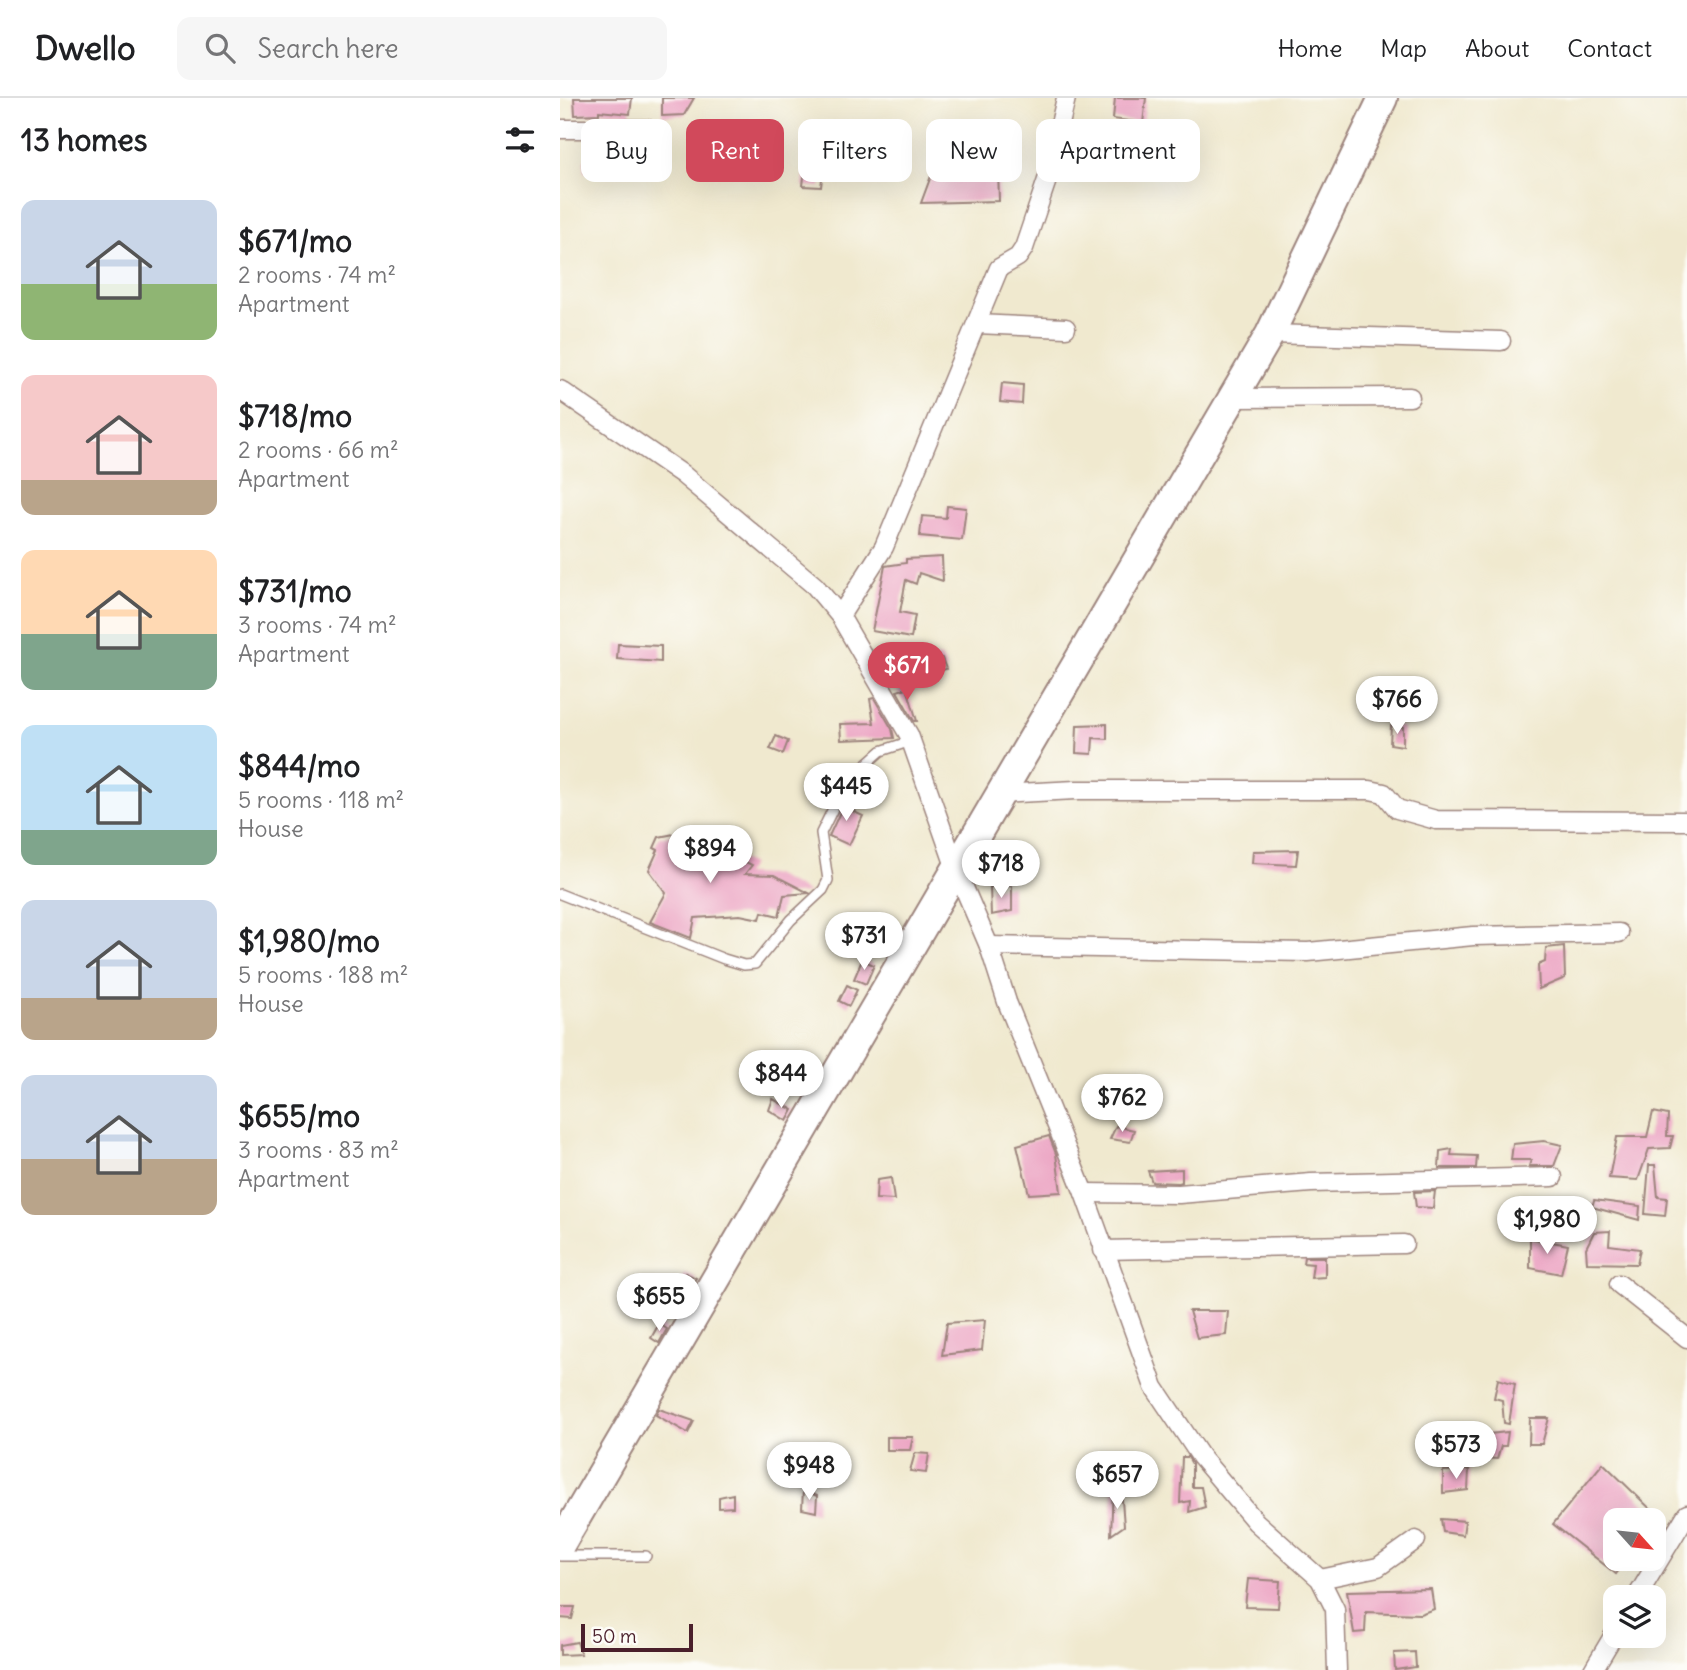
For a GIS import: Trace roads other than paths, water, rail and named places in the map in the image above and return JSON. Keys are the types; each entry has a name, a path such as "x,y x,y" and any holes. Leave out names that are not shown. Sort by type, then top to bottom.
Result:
{"main road":[{"path":"560,1545 998,794 1234,398 1270,334 1382,98"}],"street":[{"path":"840,616 884,547 999,268 1018,257 1024,248 1048,177 1066,98"},
{"path":"560,129 581,129"},
{"path":"977,324 1066,328"},
{"path":"1270,334 1501,341"},
{"path":"560,390 682,474 815,586 840,616 911,741 956,869 989,946 1007,1002 1084,1193 1154,1387 1201,1457 1256,1522 1320,1579 1335,1609 1337,1670"},
{"path":"1234,398 1410,397"},
{"path":"998,794 1090,790 1370,790 1384,793 1396,809 1436,820 1687,821"},
{"path":"989,946 1308,952 1474,936 1619,933"},
{"path":"1084,1193 1179,1194 1311,1183 1553,1177"},
{"path":"1103,1250 1404,1244"},
{"path":"1619,1284 1687,1338"},
{"path":"1644,1585 1687,1514"},
{"path":"1320,1579 1378,1567 1416,1540"},
{"path":"1593,1670 1606,1648"}],"lane":[{"path":"560,894 724,959 744,965 755,964 791,919 823,890 828,880 821,833 846,782 881,751 911,741"},
{"path":"560,1556 646,1556"}]}
